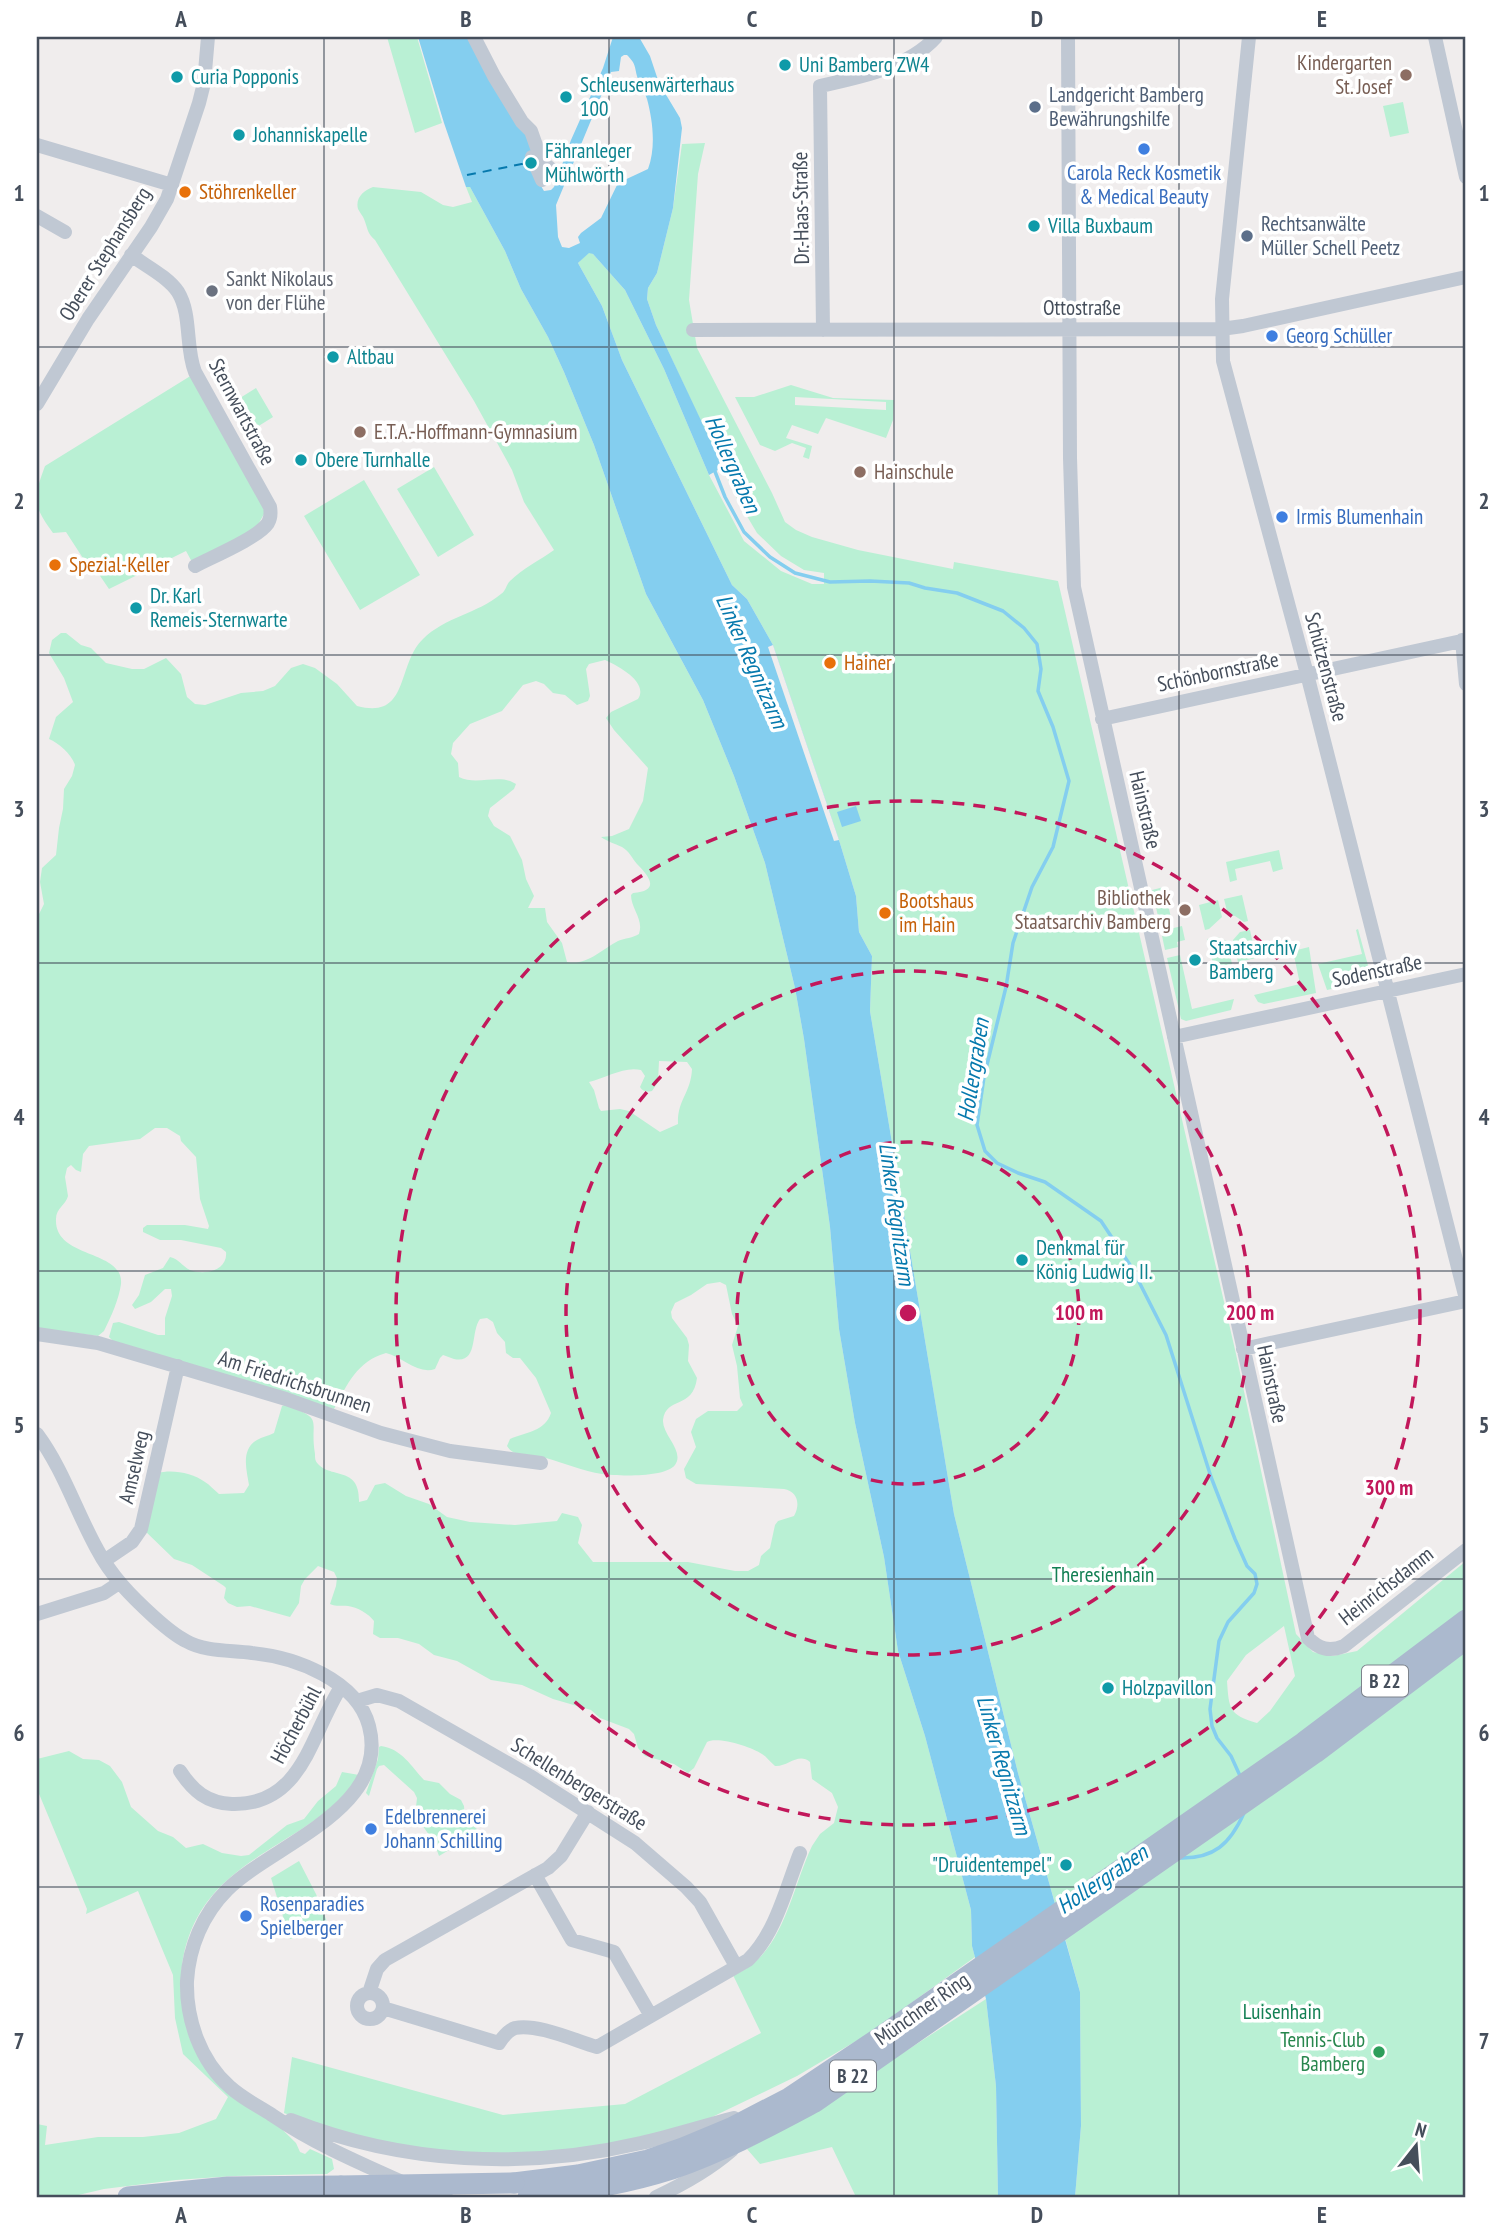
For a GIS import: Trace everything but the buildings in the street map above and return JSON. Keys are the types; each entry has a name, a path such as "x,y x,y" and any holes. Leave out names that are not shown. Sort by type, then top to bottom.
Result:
{"main road":[{"name":"Münchner Ring","path":"1310,1747 1466,1620"},
{"name":"Münchner Ring","path":"128,2197 228,2187 341,2186 521,2190 612,2185 685,2164 746,2139 815,2102 952,1997 1466,1639"},
{"name":"Münchner Ring","path":"521,2190 648,2160 731,2128 775,2105 952,1997"}],"street":[{"name":"Oberer Stephansberg","path":"37,404 88,319 151,228 172,185 204,83 208,37"},
{"path":"474,37 508,99 531,131 542,162 551,169 542,180 532,157"},
{"name":"Dr.-Haas-Straße","path":"823,330 820,86 859,78 902,62 936,37"},
{"name":"Hainstraße","path":"1068,37 1074,587 1294,1580"},
{"name":"Schützenstraße","path":"1249,37 1223,287 1223,361 1307,674 1466,1300"},
{"path":"1434,37 1466,177"},
{"path":"37,145 172,185"},
{"path":"37,216 65,232"},
{"name":"Sternwartstraße","path":"131,255 176,290 183,305 195,372 270,507 270,519 263,528 241,543 195,565"},
{"name":"Ottostraße","path":"693,330 1221,328 1243,326 1466,277"},
{"path":"1464,640 1466,684"},
{"name":"Schönbornstraße","path":"1102,719 1464,640"},
{"name":"Sodenstraße","path":"1174,1037 1466,974"},
{"path":"1243,1349 1466,1300"},
{"name":"Am Friedrichsbrunnen","path":"37,1334 98,1343 286,1399 382,1433 450,1451 541,1463"},
{"name":"Amselweg","path":"104,1561 132,1542 141,1530 178,1366"},
{"path":"37,1434 55,1462 104,1561 119,1583 149,1612 186,1642 254,1653 309,1668 341,1686 357,1701 368,1721 372,1748 361,1783 342,1807 320,1825 227,1890 205,1920 190,1957 187,1993 197,2040 230,2088 295,2131 340,2155 445,2197"},
{"name":"Heinrichsdamm","path":"1294,1580 1308,1638 1322,1648 1336,1649 1350,1642 1466,1550"},
{"path":"37,1614 104,1593 119,1583"},
{"name":"Höcherbühl","path":"180,1771 201,1796 214,1801 241,1804 272,1794 285,1786 303,1765 330,1703 341,1686"},
{"name":"Schellenbergerstraße","path":"357,1701 377,1695 399,1701 530,1776 635,1843 700,1902 736,1966"},
{"path":"369,1993 377,1969 385,1960 548,1868 561,1856 588,1812"},
{"path":"383,2008 499,2043 512,2029 536,2028 597,2048 748,1960 760,1948 768,1934 800,1853"},
{"path":"536,1875 572,1940 614,1952 651,2016"},
{"path":"369,1993 379,1997 383,2008 381,2013 372,2019 367,2019 358,2012 357,2002 360,1997 369,1993"},
{"path":"261,2108 342,2138 420,2154 455,2159 516,2160 551,2158 640,2143 775,2105"},
{"path":"342,2138 358,2158 375,2170"},
{"path":"656,2197 717,2164 746,2139"}],"green space":[{"path":"387,37 417,37 442,123 415,133"},
{"path":"1403,102 1409,133 1390,137 1383,106"},
{"name":"Theresienhain","path":"705,143 698,174 689,300 697,348 785,522 812,537 858,550 953,569 954,562 1058,581 1236,1354 1296,1634 1313,1652 1333,1656 1357,1651 1466,1561 1466,1609 1303,1735 1056,1907 1018,1773 954,1514 870,1011 872,956 859,932 856,896 773,645 747,599 732,585 622,360 602,306 578,263 589,252 593,254 625,290 664,369 709,475 744,541 781,571 812,584 824,584 824,573 804,570 781,556 757,533 738,501 656,325 647,299 648,288 657,273 673,208 682,144","holes":["1284,1626 1295,1676 1270,1711 1257,1723 1241,1717 1232,1709 1227,1681 1246,1655"]},
{"path":"373,187 421,192 443,205 453,207 472,202 466,187 470,187 505,251 521,289 564,372 594,445 646,594 703,700 765,863 795,988 804,1039 830,1227 839,1329 855,1423 884,1557 898,1651 925,1736 971,1910 975,1957 868,2034 797,2076 710,2118 636,2141 561,2152 468,2155 367,2140 295,2117 284,2113 292,2057 503,2115 625,2104 761,2033 733,1975 750,1966 774,1938 812,1846 820,1834 834,1823 838,1807 832,1793 812,1779 810,1762 806,1759 775,1766 757,1751 726,1741 707,1742 694,1768 688,1773 674,1764 645,1756 629,1729 600,1718 591,1710 553,1699 522,1685 491,1680 457,1661 434,1655 419,1644 398,1638 380,1638 373,1634 374,1621 366,1613 351,1607 330,1604 337,1578 334,1572 318,1566 301,1586 299,1603 290,1617 250,1606 237,1607 224,1598 224,1586 192,1565 174,1559 144,1530 158,1473 170,1471 189,1474 205,1482 219,1494 244,1493 249,1485 246,1461 248,1449 257,1440 274,1433 282,1406 285,1405 311,1418 316,1462 330,1471 350,1478 358,1491 359,1502 367,1500 375,1485 385,1483 406,1496 429,1504 447,1517 470,1522 515,1525 557,1521 562,1513 578,1517 582,1525 578,1543 593,1562 688,1562 748,1571 759,1565 761,1556 770,1548 778,1521 794,1516 797,1507 795,1495 784,1489 696,1484 686,1478 684,1469 696,1447 691,1432 696,1419 708,1411 737,1411 743,1405 732,1345 738,1326 732,1314 726,1285 720,1282 707,1284 675,1303 671,1312 672,1318 687,1338 688,1361 697,1378 690,1395 665,1413 664,1426 677,1454 677,1460 670,1469 661,1472 640,1475 602,1474 510,1450 507,1446 510,1439 539,1428 551,1413 536,1378 520,1358 513,1358 506,1353 505,1342 497,1333 493,1322 487,1318 480,1319 471,1352 467,1357 454,1359 443,1355 435,1369 423,1370 386,1353 367,1362 354,1375 334,1409 113,1341 109,1337 113,1323 119,1322 165,1335 165,1318 172,1296 171,1289 165,1289 151,1302 135,1309 132,1305 139,1295 145,1275 163,1268 170,1257 196,1272 214,1270 226,1258 226,1252 221,1248 181,1240 160,1240 143,1232 147,1225 185,1225 208,1229 209,1226 200,1199 196,1157 181,1141 180,1136 167,1128 155,1128 140,1139 89,1146 83,1154 81,1172 71,1165 67,1168 65,1177 68,1196 56,1215 58,1232 76,1248 112,1265 119,1273 121,1284 118,1296 104,1331 98,1336 37,1328 37,918 44,904 40,882 42,868 56,855 64,789 75,765 65,750 49,739 56,717 73,702 64,678 49,653 52,640 61,633 66,633 81,645 91,648 106,663 132,669 144,669 166,658 181,674 187,697 195,704 205,705 241,693 263,691 275,686 291,668 303,664 315,668 337,684 357,706 374,708 386,705 394,698 409,662 423,639 441,626 492,601 503,593 515,577 554,550 524,502 512,470 474,401 369,233 357,205 361,195","holes":["605,660 630,675 639,687 638,699 611,712 606,718 648,768 643,801 629,829 601,837 627,850 648,878 650,886 631,895 639,919 639,934 618,941 588,959 574,963 567,962 562,943 547,922 545,908 528,908 534,896 526,879 522,860 510,836 494,826 488,816 490,808 514,789 516,784 503,780 459,777 458,763 451,754 453,743 470,724 502,711 523,685 536,681 544,684 553,693 565,695 577,705 588,701 590,696 586,669 589,664","659,1061 687,1062 692,1069 678,1124 660,1132 629,1111 601,1111 589,1082 635,1069 641,1070 645,1076 640,1087 642,1090 652,1091 658,1082"]},
{"path":"192,375 264,508 264,514 255,530 192,562 186,551 109,589 94,567 90,569 66,532 53,533 41,515 37,494 45,466"},
{"path":"791,385 833,398 894,400 893,420 886,438 826,418 818,434 792,425 786,438 812,446 809,459 803,457 806,448 792,443 775,451 760,445 735,397 754,397","holes":["795,397 886,402 886,410 795,405"]},
{"path":"256,388 273,417 257,427 240,398"},
{"path":"434,467 474,535 438,557 397,489"},
{"path":"364,480 420,575 360,610 304,516"},
{"path":"1279,850 1283,869 1273,872 1270,861 1235,869 1237,880 1230,882 1226,862"},
{"path":"1164,887 1172,922 1160,925 1152,890"},
{"path":"1242,895 1248,921 1244,922 1228,915 1224,899"},
{"path":"1218,900 1222,917 1205,930 1199,905"},
{"path":"1182,926 1185,940 1177,942 1178,947 1165,950 1161,931"},
{"path":"1358,929 1372,980 1327,990 1318,964 1362,954 1356,930"},
{"path":"1250,930 1256,958 1238,962 1233,940 1240,932"},
{"path":"1217,937 1227,941 1232,964 1214,968 1207,939"},
{"path":"1309,947 1316,993 1264,1004 1258,1002 1254,995 1300,984 1293,951"},
{"path":"1180,955 1192,1009 1234,999 1231,1010 1186,1021 1181,1019 1167,958"},
{"name":"Luisenhain","path":"1466,1649 1466,2197 1075,2197 1081,2126 1080,1992 1065,1938"},
{"path":"381,1746 400,1754 424,1780 439,1783 461,1800 465,1820 477,1829 469,1838 439,1856 434,1842 420,1822 414,1792 384,1765 377,1769 369,1796 366,1793"},
{"path":"69,1751 83,1759 99,1760 110,1766 122,1782 131,1807 158,1831 173,1837 186,1848 203,1844 222,1853 241,1856 249,1855 287,1825 304,1819 318,1801 336,1786 342,1772 359,1775 343,1797 323,1814 251,1861 218,1889 192,1929 182,1965 182,2002 190,2039 296,2143 300,2152 305,2154 310,2149 332,2159 334,2169 327,2174 176,2180 104,2189 70,2197 37,2197 37,2124 47,2126 45,2145 98,2137 143,2137 179,2133 216,2119 228,2097 183,2054 175,2018 173,1975 138,1891 86,1914 87,1909 37,1789 37,1759"},
{"path":"299,1861 329,1927 290,1939 271,1878"},
{"path":"986,1999 996,2086 998,2197 856,2197 832,2147 760,2164 747,2149 807,2115"}],"water":[{"name":"Linker Regnitzarm","path":"418,37 468,37 525,131 535,156 538,181 544,191 554,187 613,37 639,37 650,56 659,83 680,118 682,128 673,208 657,273 648,288 647,299 656,325 723,467 709,475 664,369 625,290 593,254 589,253 578,263 602,306 622,360 732,585 747,599 773,645 856,896 859,932 872,956 870,1011 954,1514 1018,1773 1080,1992 1081,2126 1075,2197 998,2197 996,2086 986,1999 972,1946 971,1910 925,1736 898,1651 884,1557 855,1423 839,1329 830,1227 804,1039 795,988 765,863 703,700 646,594 594,445 564,372 521,289 505,251 470,187 466,187","holes":["627,55 634,64 651,116 653,143 648,169 618,183 601,218 578,237 580,243 569,248 562,247 558,237 556,205 611,72 619,71 621,57"]},
{"path":"856,806 861,821 842,827 837,812"}],"pier":[{"path":"773,645 839,840 834,841 768,647"}],"waterway":[{"name":"Hollergraben","path":"714,469 725,497 744,532 770,557 795,573 830,582 909,583 957,593 1003,611 1024,628 1037,644 1041,669 1038,691 1053,727 1069,781 1053,847 1032,887 1013,943 1006,987 984,1077 977,1125 985,1151 997,1163 1045,1182 1101,1221 1132,1268 1166,1335 1211,1477 1235,1539 1247,1566 1255,1574 1257,1584 1254,1593 1228,1622 1219,1641 1210,1709 1217,1738 1231,1756 1241,1778"},
{"name":"Hollergraben","path":"1179,1858 1202,1856 1219,1848 1233,1833 1244,1813"}],"ferry route":[{"path":"467,175 527,163"}],"place":[{"name":"Uni Bamberg ZW4","path":"785,65"},
{"name":"Kindergarten St. Josef","path":"1406,75"},
{"name":"Curia Popponis","path":"177,77"},
{"name":"Schleusenwärterhaus 100","path":"566,97"},
{"name":"Landgericht Bamberg Bewährungshilfe","path":"1035,107"},
{"name":"Johanniskapelle","path":"239,135"},
{"name":"Carola Reck Kosmetik & Medical Beauty","path":"1144,149"},
{"name":"Fähranleger Mühlwörth","path":"531,163"},
{"name":"Stöhrenkeller","path":"185,192"},
{"name":"Villa Buxbaum","path":"1034,226"},
{"name":"Rechtsanwälte Müller Schell Peetz","path":"1247,236"},
{"name":"Sankt Nikolaus von der Flühe","path":"212,291"},
{"name":"Georg Schüller","path":"1272,336"},
{"name":"Altbau","path":"333,357"},
{"name":"E.T.A.-Hoffmann-Gymnasium","path":"360,432"},
{"name":"Obere Turnhalle","path":"301,460"},
{"name":"Hainschule","path":"860,472"},
{"name":"Irmis Blumenhain","path":"1282,517"},
{"name":"Spezial-Keller","path":"55,565"},
{"name":"Dr. Karl Remeis-Sternwarte","path":"136,608"},
{"name":"Hainer","path":"830,663"},
{"name":"Bibliothek Staatsarchiv Bamberg","path":"1185,910"},
{"name":"Bootshaus im Hain","path":"885,913"},
{"name":"Staatsarchiv Bamberg","path":"1195,960"},
{"name":"Denkmal für König Ludwig II.","path":"1022,1260"},
{"name":"Holzpavillon","path":"1108,1688"},
{"name":"Edelbrennerei Johann Schilling","path":"371,1829"},
{"name":"\"Druidentempel\"","path":"1066,1865"},
{"name":"Rosenparadies Spielberger","path":"246,1916"},
{"name":"Tennis-Club Bamberg","path":"1379,2052"}]}
